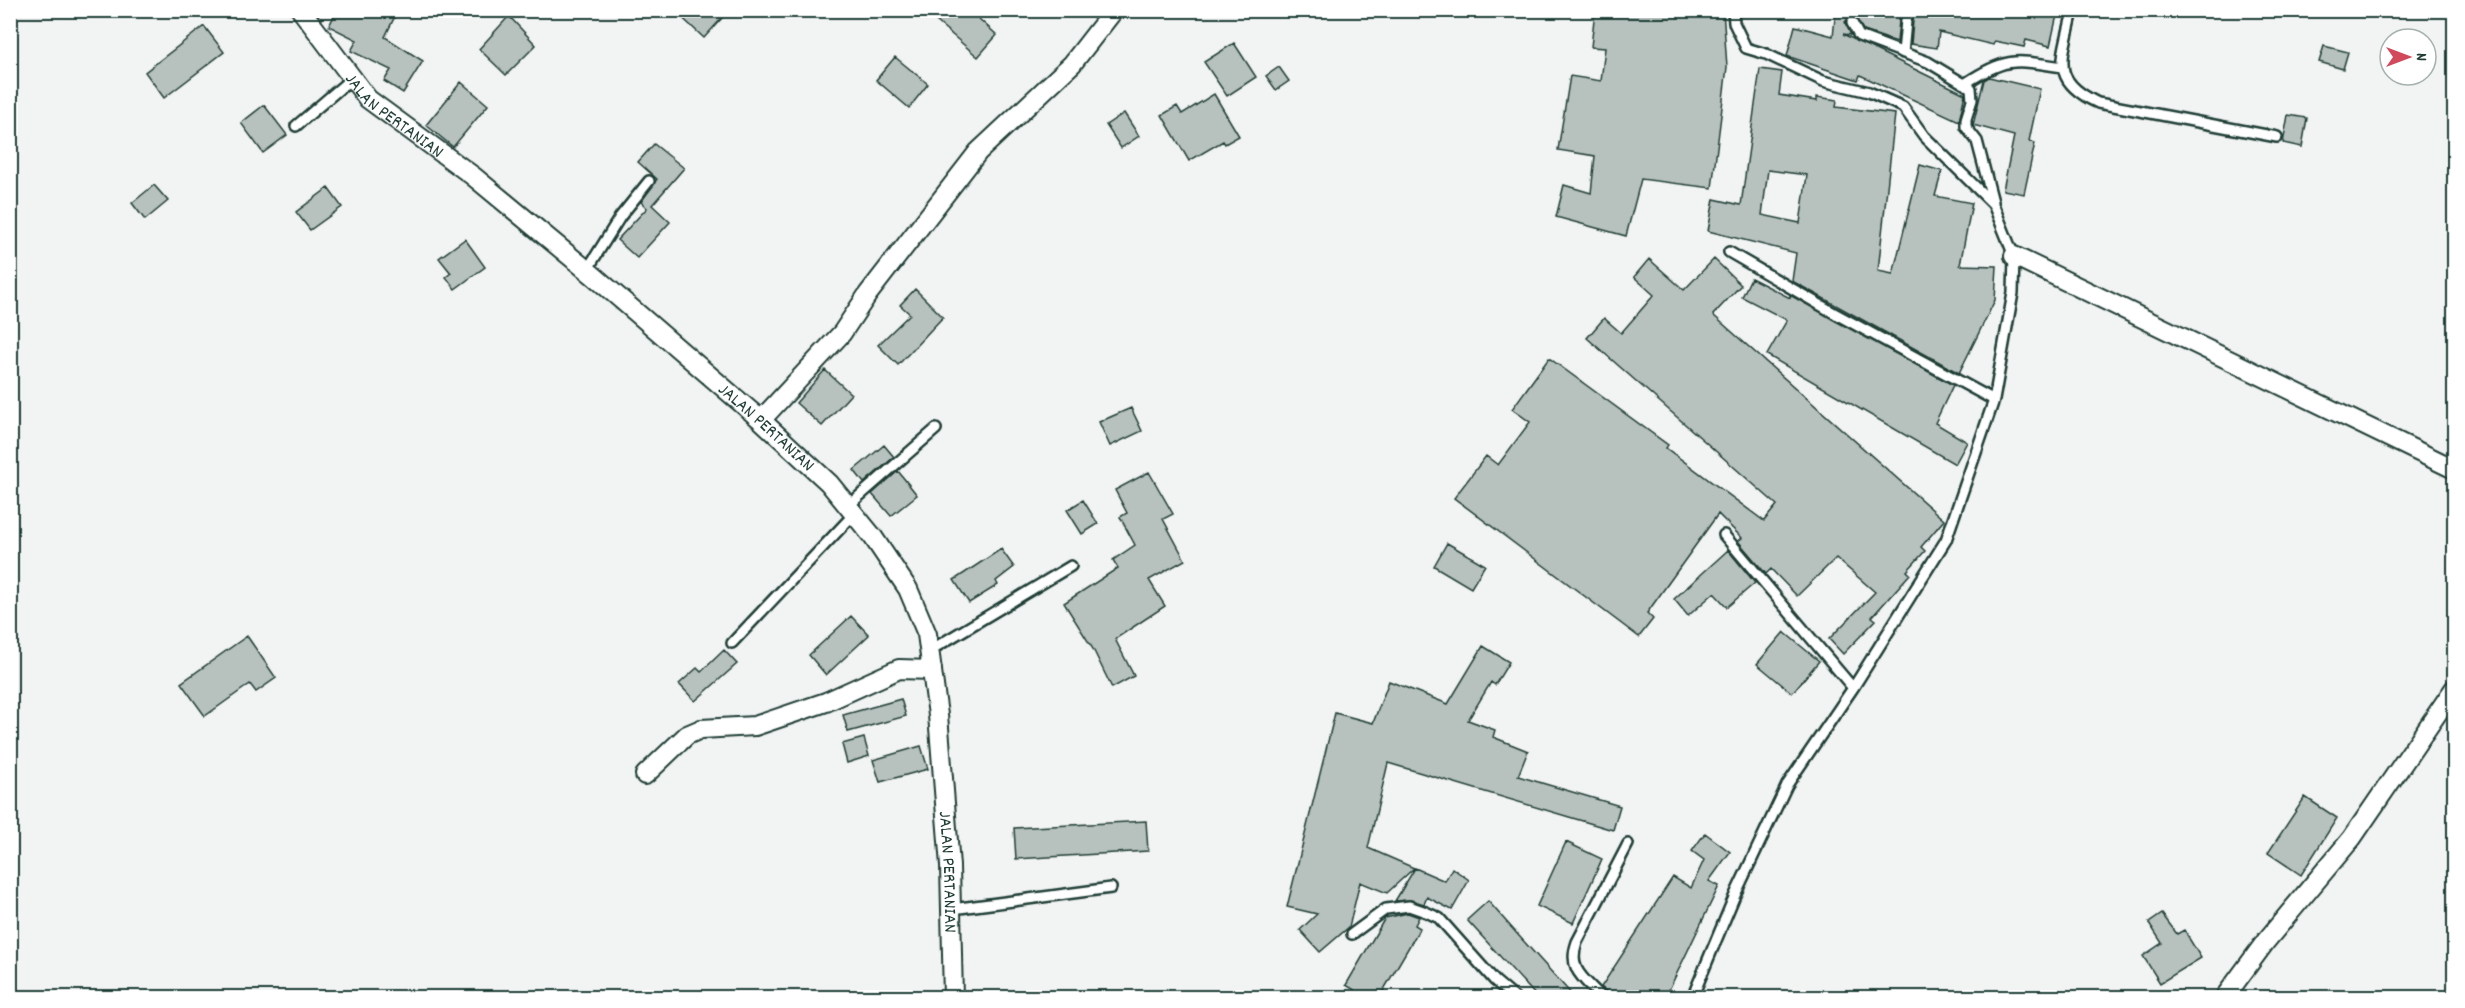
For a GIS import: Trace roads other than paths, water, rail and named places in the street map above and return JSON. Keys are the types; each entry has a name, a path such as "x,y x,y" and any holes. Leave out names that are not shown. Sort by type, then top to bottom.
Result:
{"street":[{"path":"761,420 842,333 868,294 978,152 1071,64 1114,10"},
{"name":"JALAN PERTANIAN","path":"304,12 368,99 473,176 587,270 761,420 829,483 908,590 927,634 938,715 952,909 953,998"},
{"path":"2014,256 2454,469"},
{"path":"645,775 687,735 701,729 755,726 826,702 899,669 932,670"},
{"path":"2224,998 2266,941 2352,837 2454,689"}],"lane":[{"path":"1733,10 1734,23 1746,48 1766,54 1822,81 1869,92 1903,107 1924,136 1993,204"},
{"path":"1903,53 1907,10"},
{"path":"2073,10 2062,67 2064,79 2073,91 2098,104 2277,137"},
{"path":"1692,998 1735,895 1787,785 1853,688 1946,540 1994,400 2013,292 2014,256 1993,204 1977,141 1966,127 1972,92 1966,83 1928,62 1859,36 1852,23"},
{"path":"1966,83 1999,64 2016,60 2062,67"},
{"path":"296,126 352,78"},
{"path":"587,270 620,218 649,181"},
{"path":"1729,252 1834,313 1994,400"},
{"path":"732,643 851,510 936,429"},
{"path":"1724,535 1853,688"},
{"path":"929,651 1071,566"},
{"path":"1602,998 1576,970 1571,958 1576,942 1628,844"},
{"path":"952,909 1111,888"},
{"path":"1352,934 1386,909 1409,906 1426,912 1439,918 1495,981 1515,998"}]}
